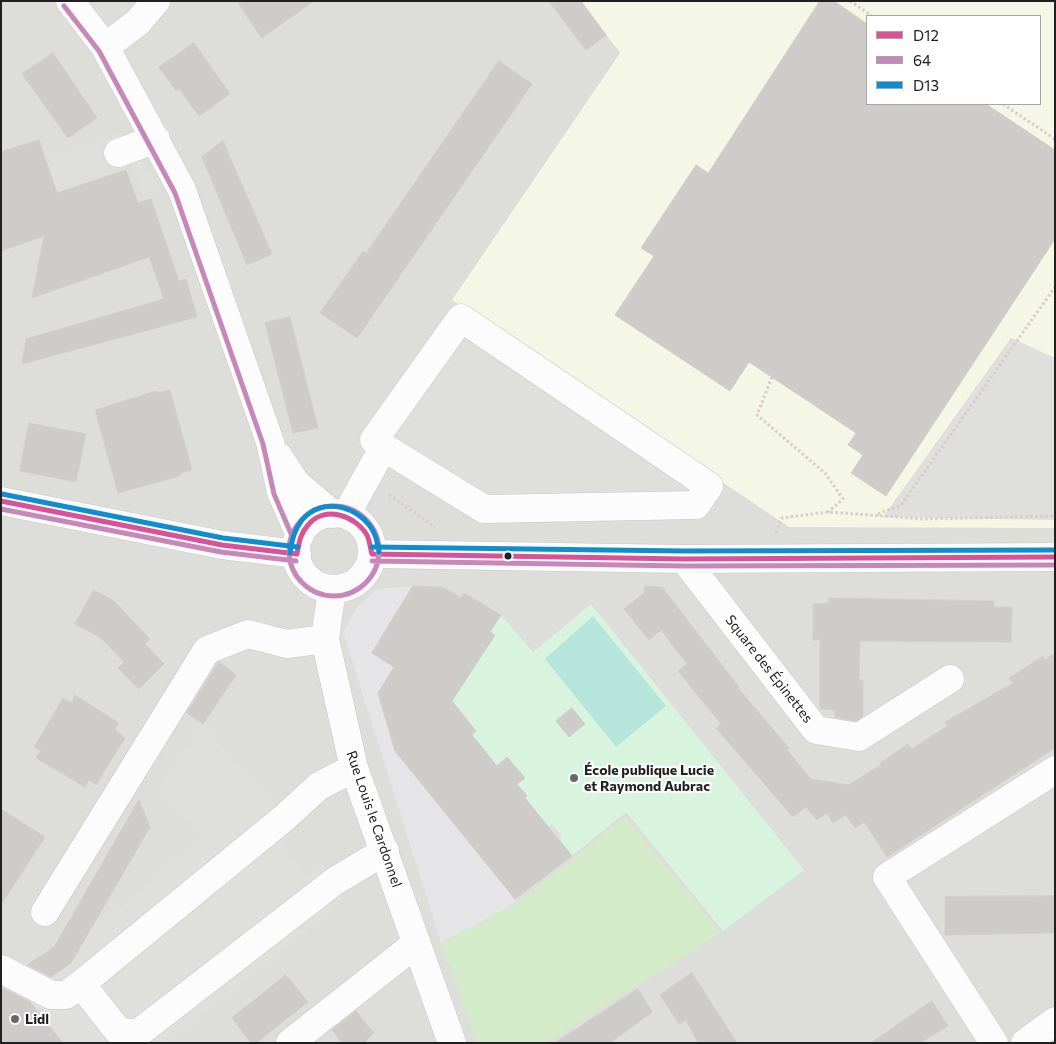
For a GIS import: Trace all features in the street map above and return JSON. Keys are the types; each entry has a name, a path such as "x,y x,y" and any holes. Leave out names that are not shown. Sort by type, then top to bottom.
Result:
{"street":[{"path":"70,1 105,47 182,190 270,442 281,492 298,545 304,574 312,582 332,589 342,588 359,580 370,564 372,554 371,542 365,530 357,521 339,514 296,483 270,442"},
{"path":"105,47 137,23 156,1"},
{"path":"118,153 156,139"},
{"path":"461,318 709,486 696,505 484,509 385,448 374,440 461,318"},
{"path":"298,545 312,520 339,514 385,448"},
{"path":"1,502 222,545 298,545"},
{"path":"372,554 684,559 1055,557"},
{"name":"Square des Épinettes","path":"684,559 816,730 859,737 950,679"},
{"name":"Rue Louis le Cardonnel","path":"332,589 325,639 354,768 452,1043"},
{"path":"45,912 207,650 248,634 287,644 325,639"},
{"path":"1,969 51,995 66,995 284,818 319,786 354,768"},
{"path":"994,1043 887,877 1055,770"},
{"path":"81,984 118,1031 136,1034 335,881 384,850"},
{"path":"290,1043 417,943"},
{"path":"1025,1043 1055,1021"}],"path":[{"path":"850,1 871,15"},
{"path":"1004,105 1055,139"},
{"path":"875,515 901,505 1055,287"},
{"path":"772,377 757,416 825,474 844,499 828,512"},
{"path":"773,540 782,518 828,512 923,519 1055,516"}],"shaded area":[{"path":"1,1 1055,1 1055,1043 1,1043"},
{"path":"581,1 1055,1 1055,528 789,527 452,300 620,53"},
{"path":"124,132 160,188 143,195 129,159 1,207 1,177"},
{"path":"460,305 717,483 697,513 477,519 359,446"},
{"path":"1011,338 1055,358 1055,520 883,517"},
{"path":"413,586 372,653 394,667 378,693 395,751 518,902 441,943 343,632 357,607 376,589"},
{"name":"École publique Lucie et Raymond Aubrac","path":"591,604 804,870 723,931 626,812 572,856 560,840 562,837 552,824 548,827 525,798 527,795 521,788 504,795 524,778 508,757 487,774 483,769 493,761 472,735 476,731 465,717 461,720 434,672 461,687 466,681 462,678 495,635 490,632 501,615 533,652"},
{"path":"593,616 666,706 616,747 545,659"},
{"path":"203,724 296,831 280,844 308,877 323,864 346,896 286,948 167,1043 63,1043 19,988 10,994 1,983 1,952 48,979 71,963 98,916 103,922 201,837 159,787"}],"green space":[{"path":"625,817 721,933 546,1043 477,1043 441,943 518,902"}],"building":[{"path":"237,1 314,1 262,38"},
{"path":"549,1 581,1 606,35 586,50"},
{"path":"820,1 834,1 866,23 866,105 988,105 1055,150 1055,239 886,496 851,473 863,455 848,445 856,433 749,362 730,391 615,315 654,256 641,248 696,165 708,173"},
{"path":"194,43 230,94 199,116 179,89 176,91 159,67"},
{"path":"53,53 97,118 68,138 22,74"},
{"path":"499,61 532,84 357,338 320,313 363,251 366,253"},
{"path":"39,140 57,193 126,170 138,203 151,199 179,281 186,279 197,317 22,364 26,339 164,299 149,257 32,298 44,236 1,251 1,152"},
{"path":"223,141 272,254 247,265 202,157"},
{"path":"290,317 318,428 293,433 265,323"},
{"path":"170,390 192,470 180,473 180,476 118,493 95,410 156,391 157,393"},
{"path":"29,423 86,434 76,482 20,471"},
{"path":"413,586 443,587 461,598 464,593 501,615 490,632 495,635 452,701 476,731 472,735 497,766 507,757 525,778 517,784 527,796 525,798 572,856 515,899 395,751 378,693 394,667 372,653"},
{"path":"645,586 662,587 738,688 789,748 787,750 811,779 848,785 881,765 880,763 908,744 912,749 947,726 945,722 1013,683 1009,678 1043,656 1045,660 1055,653 1055,748 887,857 864,822 855,828 846,815 833,823 827,813 817,820 806,807 793,817 716,728 721,724 678,671 687,664 661,630 649,640 624,609 644,593"},
{"path":"94,590 114,601 150,639 145,644 164,664 139,689 118,668 124,662 101,638 75,624"},
{"path":"829,598 994,601 994,607 1012,607 1011,642 860,641 859,680 863,680 863,716 856,721 835,717 835,710 820,709 820,640 813,640 813,604 829,603"},
{"path":"219,662 236,675 203,724 187,713"},
{"path":"75,695 119,723 115,730 125,738 96,785 89,780 85,787 36,758 41,751 34,747 63,698 71,703"},
{"path":"572,708 585,724 569,737 556,721"},
{"path":"139,800 150,827 71,963 51,977 27,965 54,947"},
{"path":"1,809 45,837 1,905"},
{"path":"1055,896 1055,933 945,935 945,897"},
{"path":"692,973 737,1043 698,1043 686,1020 679,1024 660,995"},
{"path":"286,975 308,1002 256,1043 251,1043 232,1018"},
{"name":"Lidl","path":"1,987 30,1002 63,1043 1,1043"},
{"path":"638,989 652,1012 610,1043 555,1043"},
{"path":"932,1001 948,1026 920,1043 871,1043"},
{"path":"356,1011 374,1033 364,1043 342,1043 332,1030"}],"transit line":[{"name":"64","path":"64,6 99,51 175,193 263,444 274,494 292,536 290,553"},
{"name":"D13","path":"2,494 223,538 298,547"},
{"name":"D12","path":"1,501 222,545 297,554"},
{"name":"D13","path":"290,553 294,535 302,520 310,512 330,506 341,507 360,516 374,533 379,552"},
{"name":"64","path":"334,506 351,509 366,519 376,534 379,551 376,568 366,583 351,593 334,596 317,593 302,583 292,568 289,551 292,534 302,519 317,509 334,506"},
{"name":"64","path":"1,509 221,552 296,561"},
{"name":"D12","path":"297,554 299,542 305,528 322,515 331,514 347,518 362,528 368,537 372,554"},
{"name":"D13","path":"372,547 684,551 1055,550"},
{"name":"D12","path":"372,554 684,559 1055,557"},
{"name":"64","path":"372,561 684,566 1055,565"}],"place":[{"name":"École publique Lucie et Raymond Aubrac","path":"574,778"},
{"name":"Lidl","path":"15,1019"}]}
